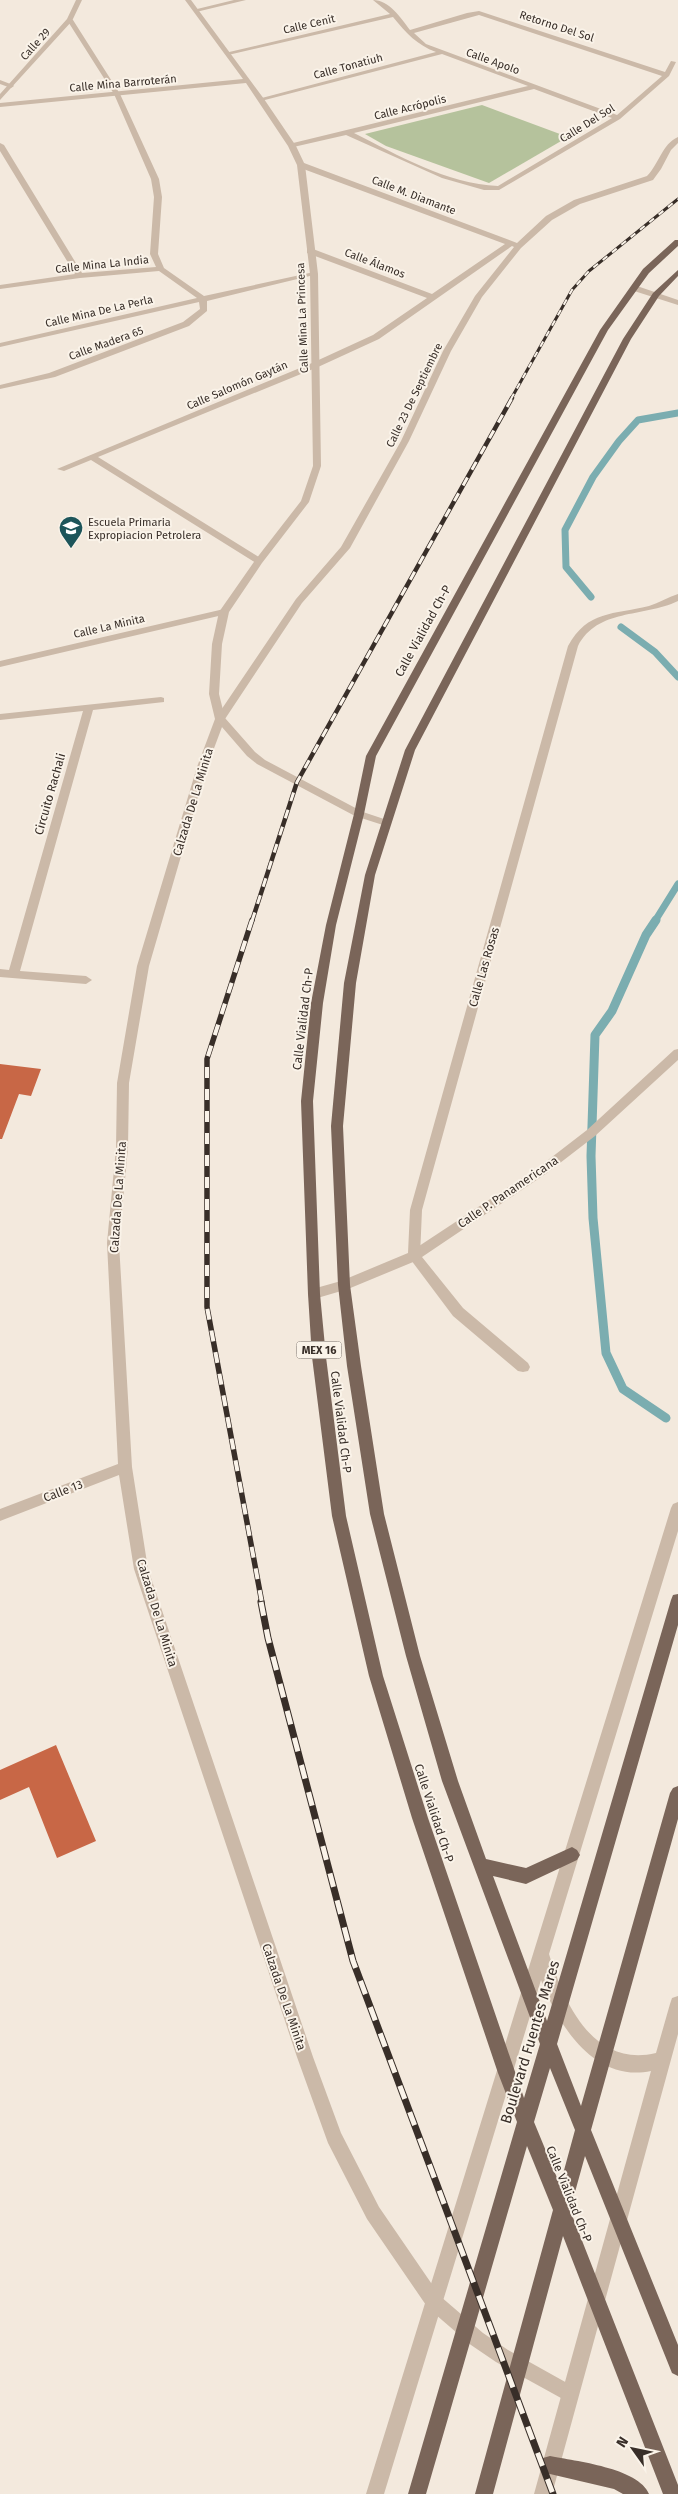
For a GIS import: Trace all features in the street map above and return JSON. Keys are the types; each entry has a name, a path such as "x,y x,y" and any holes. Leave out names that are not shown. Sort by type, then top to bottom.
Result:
{"main road":[{"name":"Calle Vialidad Ch-P","path":"672,2494 506,2073 420,1818 376,1676 339,1516 319,1357 314,1294 307,1101 317,1004 331,925 359,814 371,756 604,330 646,271 678,242"},
{"name":"Calle Vialidad Ch-P","path":"678,272 656,295 622,347 410,750 370,875 350,983 337,1126 344,1285 377,1514 413,1656 450,1781 480,1865 529,1996 678,2367"},
{"name":"Boulevard Fuentes Mares","path":"417,2494 678,1600"},
{"path":"484,2494 633,1946 678,1793"},
{"path":"480,1865 526,1876 572,1855"},
{"path":"550,2466 617,2480 640,2494"}],"street":[{"name":"Calle 29","path":"0,98 70,20 79,0"},
{"name":"Calle Mina La Princesa","path":"188,0 261,99 292,146 301,164 314,274 317,466 314,481 305,502 258,561 224,612"},
{"path":"196,10 243,0"},
{"name":"Calle Apolo","path":"376,0 395,15 409,32 424,44 440,52 618,118"},
{"name":"Retorno Del Sol","path":"409,32 469,14 479,13 667,75"},
{"name":"Calle Cenit","path":"228,53 395,15"},
{"path":"70,20 117,94 155,179 158,197 154,254 161,269"},
{"name":"Calle Tonatiuh","path":"261,99 440,52"},
{"name":"Calle Del Sol","path":"348,133 411,163 479,188 499,188 618,118 667,75 673,62"},
{"name":"Calle Mina Barroterán","path":"0,105 248,81"},
{"path":"0,82 11,86"},
{"name":"Calle Acrópolis","path":"292,146 533,87"},
{"name":"Calle 23 De Septiembre","path":"220,719 299,601 345,548 405,441 447,351 479,296 514,244 549,218 568,207 650,178 657,172 668,146 678,139"},
{"path":"0,145 80,276"},
{"name":"Calle M. Diamante","path":"301,164 514,244"},
{"name":"Calle Salomón Gaytán","path":"61,470 315,365 376,337 432,297 514,244"},
{"name":"Calle Álamos","path":"310,251 432,297"},
{"name":"Calle Mina La India","path":"0,288 80,276 161,269 203,299"},
{"path":"203,299 314,274"},
{"path":"634,288 678,303"},
{"name":"Calle Mina De La Perla","path":"0,345 203,299"},
{"name":"Calle Madera 65","path":"0,387 52,375 186,324 198,316 204,309 203,299"},
{"path":"92,458 258,561"},
{"name":"Calle Las Rosas","path":"414,1256 416,1210 573,646 580,633 596,619 659,606 678,597"},
{"path":"224,612 217,644 214,694 220,719 251,754 261,762 359,814 386,823"},
{"name":"Calle La Minita","path":"0,664 224,612"},
{"path":"0,717 161,700"},
{"name":"Circuito Rachali","path":"13,974 89,707"},
{"name":"Calzada De La Minita","path":"220,719 202,767 143,966 123,1083 122,1148 113,1243 125,1467 141,1569 314,2084 334,2137 373,2213 434,2302 478,2339 502,2356 570,2394"},
{"path":"0,973 86,980"},
{"name":"Calle P. Panamericana","path":"314,1294 344,1285 414,1256 543,1170 577,1144 678,1053"},
{"path":"414,1256 458,1312 523,1367"},
{"name":"Calle 13","path":"0,1515 125,1467"},
{"path":"375,2494 506,2073 678,1508"},
{"path":"541,1955 552,1990 563,2012 582,2037 603,2054 622,2061 641,2064 664,2060"},
{"path":"543,2494 678,2004"}],"green space":[{"path":"482,105 568,137 489,183 386,146 365,134"}],"building":[{"path":"0,1064 41,1069 31,1096 19,1094 2,1139 0,1139"},
{"path":"56,1745 96,1841 57,1858 29,1787 0,1800 0,1770"}],"waterway":[{"path":"591,597 566,567 565,530 593,477 619,441 638,420 678,413"},
{"path":"621,627 655,652 678,677"},
{"path":"655,921 678,884"},
{"path":"656,920 646,935 612,1011 595,1035 591,1156 593,1218 606,1353 623,1389 666,1418"}],"railway":[{"path":"511,399 572,290 589,271 678,199"},
{"path":"252,921 297,782 512,398"},
{"path":"252,920 207,1059 207,1307 262,1603"},
{"path":"261,1602 268,1638 353,1961 553,2494"}],"place":[{"name":"Escuela Primaria Expropiacion Petrolera","path":"71,549"}]}
